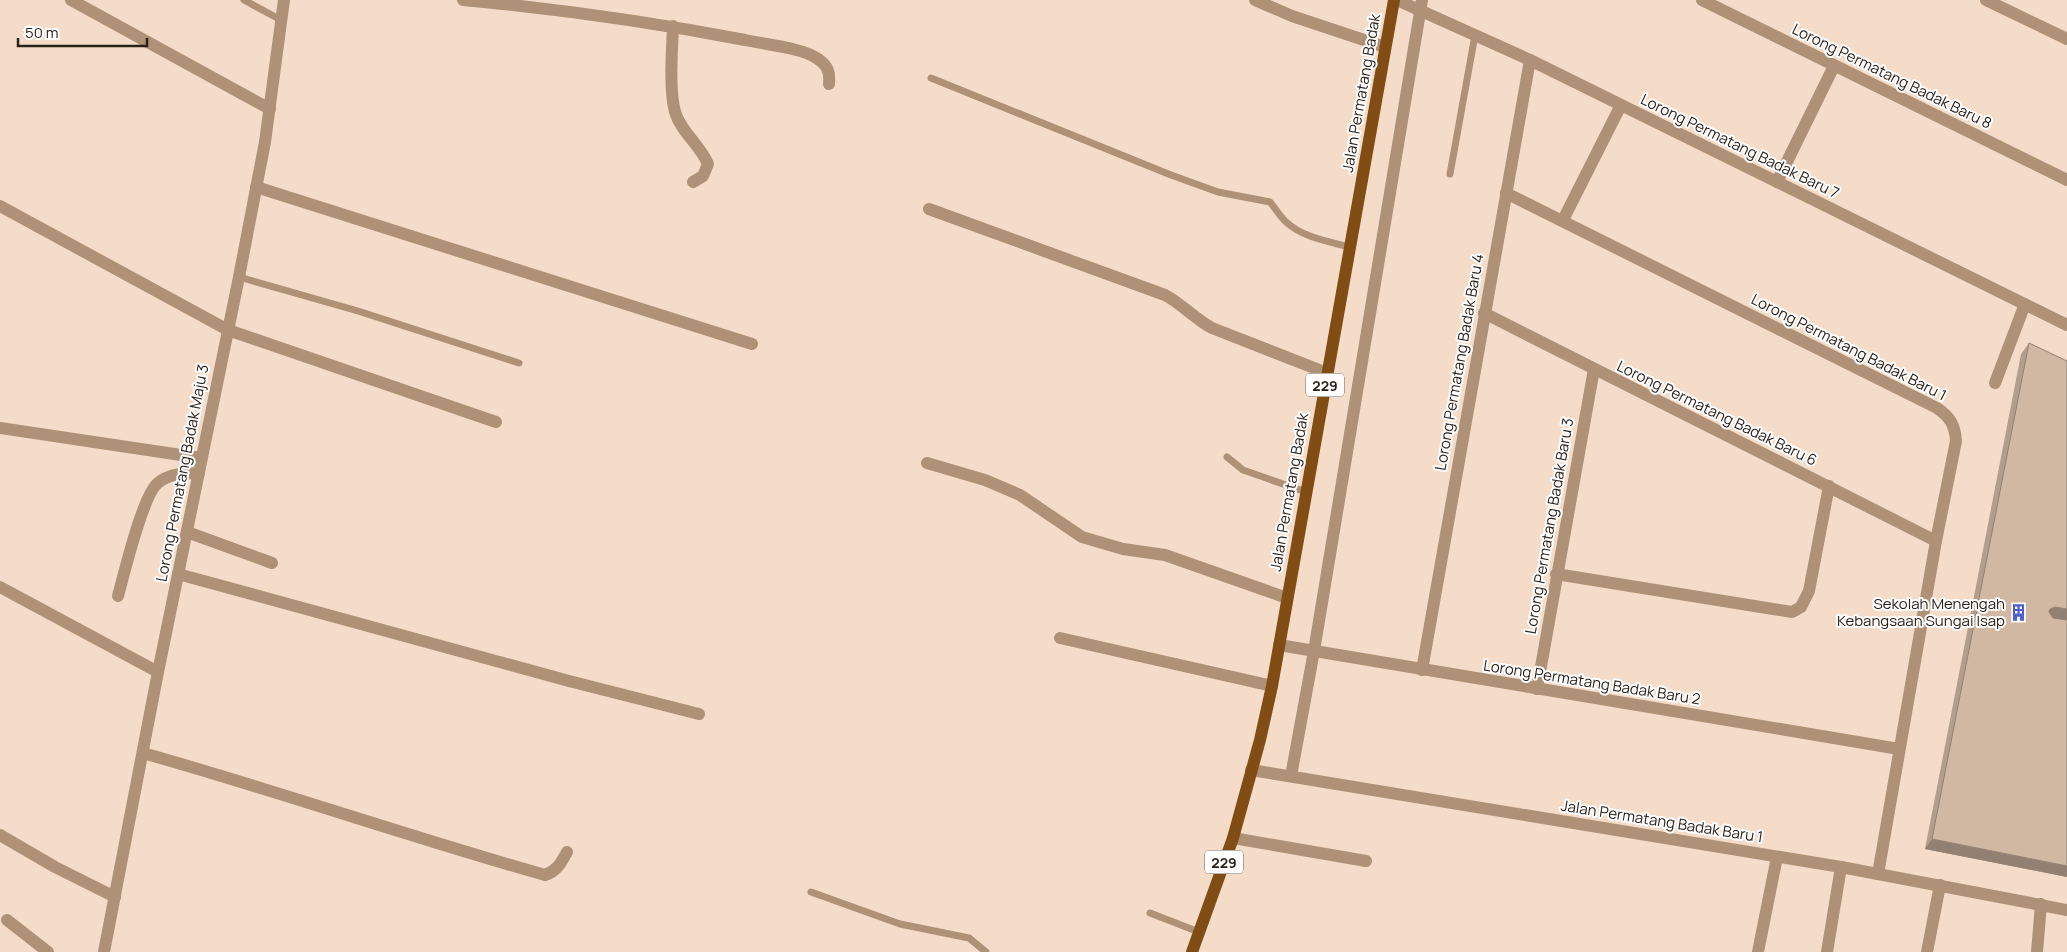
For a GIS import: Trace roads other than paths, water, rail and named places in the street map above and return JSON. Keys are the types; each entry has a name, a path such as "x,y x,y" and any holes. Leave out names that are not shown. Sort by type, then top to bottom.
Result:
{"main road":[{"name":"Jalan Permatang Badak","path":"1192,952 1232,838 1272,686 1394,0"}],"street":[{"path":"71,0 270,109"},
{"name":"Lorong Permatang Badak Maju 3","path":"104,952 158,672 239,277 270,109 284,0"},
{"path":"463,0 546,8 673,26 805,53 817,57 826,66 830,74 829,84"},
{"path":"1255,0 1292,16 1385,47"},
{"name":"Lorong Permatang Badak Baru 7","path":"1397,0 1422,5 1475,35 1530,60 2067,325"},
{"name":"Lorong Permatang Badak Baru 8","path":"1702,0 2067,180"},
{"path":"1986,0 2067,39"},
{"path":"1291,776 1314,651 1422,5"},
{"path":"673,26 672,65 675,112 685,131 705,156 708,164 703,176 693,182"},
{"name":"Lorong Permatang Badak Baru 4","path":"1422,670 1530,60"},
{"path":"1777,182 1834,66"},
{"path":"1564,220 1621,105"},
{"path":"256,187 752,344"},
{"name":"Lorong Permatang Badak Baru 1","path":"1506,193 1564,220 1937,408 1946,414 1952,422 1956,431 1956,441 1936,541 1878,874"},
{"path":"0,206 228,330 496,422"},
{"path":"929,209 1165,295 1212,328 1327,373"},
{"path":"1995,383 2025,304"},
{"name":"Lorong Permatang Badak Baru 6","path":"1484,313 1936,541"},
{"name":"Lorong Permatang Badak Baru 3","path":"1537,689 1556,574 1594,370"},
{"path":"0,428 202,458"},
{"path":"927,464 984,480 1020,494 1082,537 1122,549 1165,556 1287,598"},
{"path":"118,596 148,499 156,484 170,475 199,473"},
{"path":"1556,574 1792,612 1801,607 1809,591 1829,486"},
{"path":"187,532 272,563"},
{"path":"178,574 569,681 699,714"},
{"path":"0,587 158,672"},
{"path":"1060,638 1272,686"},
{"name":"Lorong Permatang Badak Baru 2","path":"1279,645 1899,749"},
{"path":"143,753 223,776 455,850 544,875 552,873 567,852"},
{"name":"Jalan Permatang Badak Baru 1","path":"1251,770 1878,874 2067,910"},
{"path":"0,835 55,867 115,897"},
{"path":"1232,838 1366,861"},
{"path":"1758,952 1777,857"},
{"path":"1827,952 1841,868"},
{"path":"1927,952 1940,885"},
{"path":"2037,952 2041,904"},
{"path":"7,920 48,952"}],"lane":[{"path":"244,0 281,20"},
{"path":"1450,174 1475,35"},
{"path":"931,78 1218,192 1270,202 1285,221 1303,233 1315,239 1350,247"},
{"path":"239,277 358,311 519,363"},
{"path":"1227,457 1243,470 1306,492"},
{"path":"811,892 918,930 968,938 986,952"},
{"path":"1150,913 1199,932"}],"place":[{"name":"Sekolah Menengah Kebangsaan Sungai Isap","path":"2019,612"}]}
